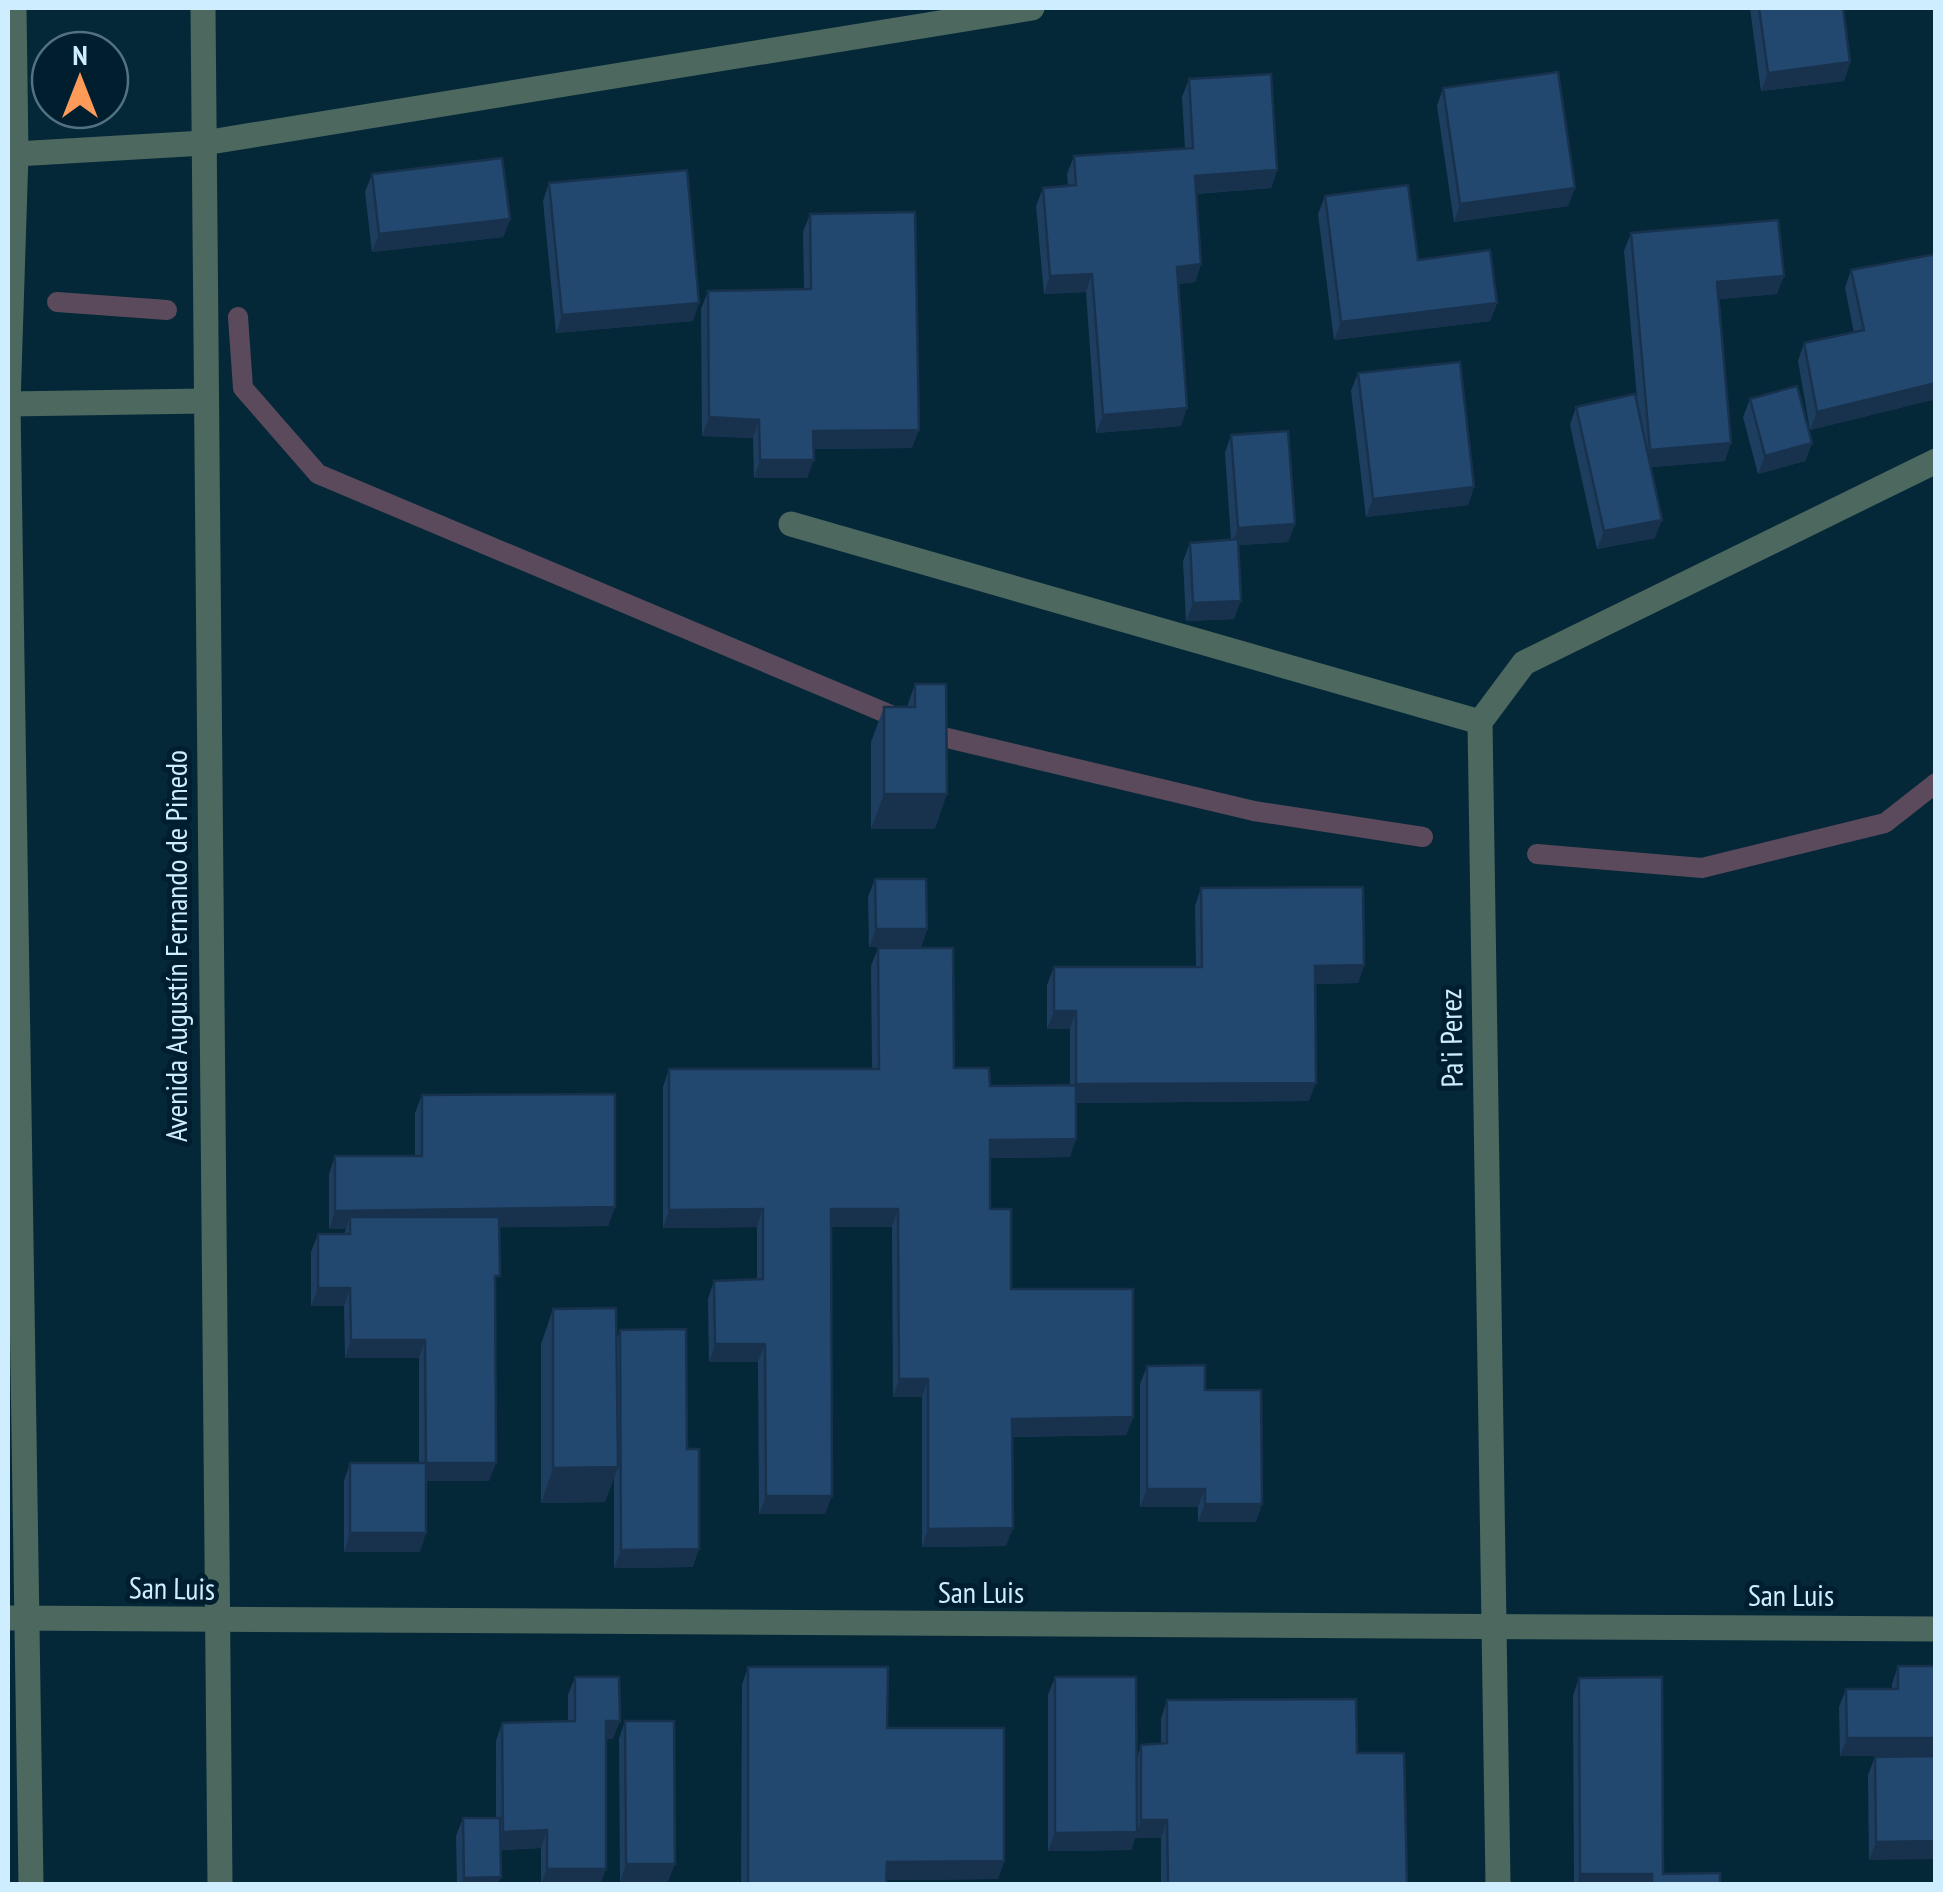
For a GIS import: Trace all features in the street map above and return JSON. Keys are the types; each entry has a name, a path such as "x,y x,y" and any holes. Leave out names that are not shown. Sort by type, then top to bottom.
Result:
{"street":[{"path":"14,8 16,154 8,404 17,1619 32,1884"},
{"name":"Avenida Augustín Fernando de Pinedo","path":"203,8 220,1884"},
{"path":"16,154 204,143 1032,8"},
{"path":"8,404 206,401"},
{"path":"791,524 1480,722 1524,663 1936,461"},
{"name":"Pa'i Perez","path":"1480,722 1498,1884"},
{"name":"San Luis","path":"17,1619 1936,1629"}],"building":[{"path":"1759,8 1843,8 1850,62 1768,73"},
{"path":"1558,72 1575,188 1460,204 1443,88"},
{"path":"1271,74 1277,170 1195,176 1201,264 1177,267 1187,408 1103,415 1092,274 1050,276 1043,188 1076,185 1074,156 1193,148 1189,79"},
{"path":"502,158 510,219 379,234 372,174"},
{"path":"687,170 699,303 562,315 549,183"},
{"path":"1408,185 1418,260 1490,250 1497,303 1341,322 1325,196"},
{"path":"915,212 919,430 813,431 814,460 760,460 759,420 709,417 708,291 811,289 810,214"},
{"path":"1778,220 1784,276 1717,282 1731,443 1650,450 1631,233"},
{"path":"1936,254 1936,383 1817,412 1804,343 1864,330 1851,270"},
{"path":"1460,362 1474,487 1373,499 1358,373"},
{"path":"1797,386 1812,443 1765,456 1750,399"},
{"path":"1635,394 1662,520 1604,531 1576,407"},
{"path":"1288,431 1295,524 1238,528 1231,435"},
{"path":"1238,539 1241,601 1193,603 1190,543"},
{"path":"915,684 946,684 947,794 884,794 884,707 915,707"},
{"path":"875,879 926,879 927,929 876,929"},
{"path":"1363,887 1364,965 1315,966 1316,1083 1076,1084 1076,1011 1054,1011 1054,967 1202,967 1201,888"},
{"path":"878,948 953,948 954,1068 989,1068 990,1086 1076,1085 1076,1139 990,1140 990,1209 1011,1209 1011,1289 1133,1289 1133,1417 1012,1419 1013,1528 928,1529 928,1379 899,1379 898,1209 831,1209 832,1496 766,1496 765,1344 715,1344 714,1281 763,1279 763,1209 669,1210 669,1069 879,1069"},
{"path":"615,1094 615,1207 335,1211 335,1156 422,1156 422,1095"},
{"path":"350,1217 499,1217 500,1276 495,1276 496,1463 426,1463 425,1340 351,1340 350,1288 318,1288 318,1234 350,1234"},
{"path":"616,1308 618,1467 553,1468 553,1309"},
{"path":"686,1329 687,1449 699,1449 699,1549 621,1550 620,1330"},
{"path":"1205,1365 1205,1390 1261,1390 1262,1504 1205,1504 1205,1489 1147,1489 1147,1366"},
{"path":"350,1463 426,1463 426,1533 350,1533"},
{"path":"1898,1666 1936,1666 1936,1738 1847,1738 1846,1689 1898,1689"},
{"path":"748,1667 888,1667 887,1728 1004,1728 1004,1861 887,1862 886,1884 748,1884"},
{"path":"575,1677 619,1677 620,1721 606,1721 606,1869 547,1869 547,1830 503,1832 502,1723 575,1721"},
{"path":"1055,1677 1136,1677 1137,1832 1055,1833"},
{"path":"1662,1677 1663,1874 1720,1873 1720,1884 1652,1884 1652,1874 1580,1874 1579,1678"},
{"path":"1356,1699 1357,1753 1404,1753 1407,1884 1168,1884 1167,1820 1141,1820 1141,1745 1167,1743 1167,1700"},
{"path":"625,1721 674,1721 675,1864 626,1864"},
{"path":"1936,1756 1936,1841 1876,1842 1875,1757"},
{"path":"463,1818 500,1818 501,1877 464,1878"}],"waterway":[{"path":"57,302 167,310"},
{"path":"238,317 243,388 318,474 943,737 1254,811 1423,837"},
{"path":"1537,854 1702,868 1885,823 1936,783"}]}
